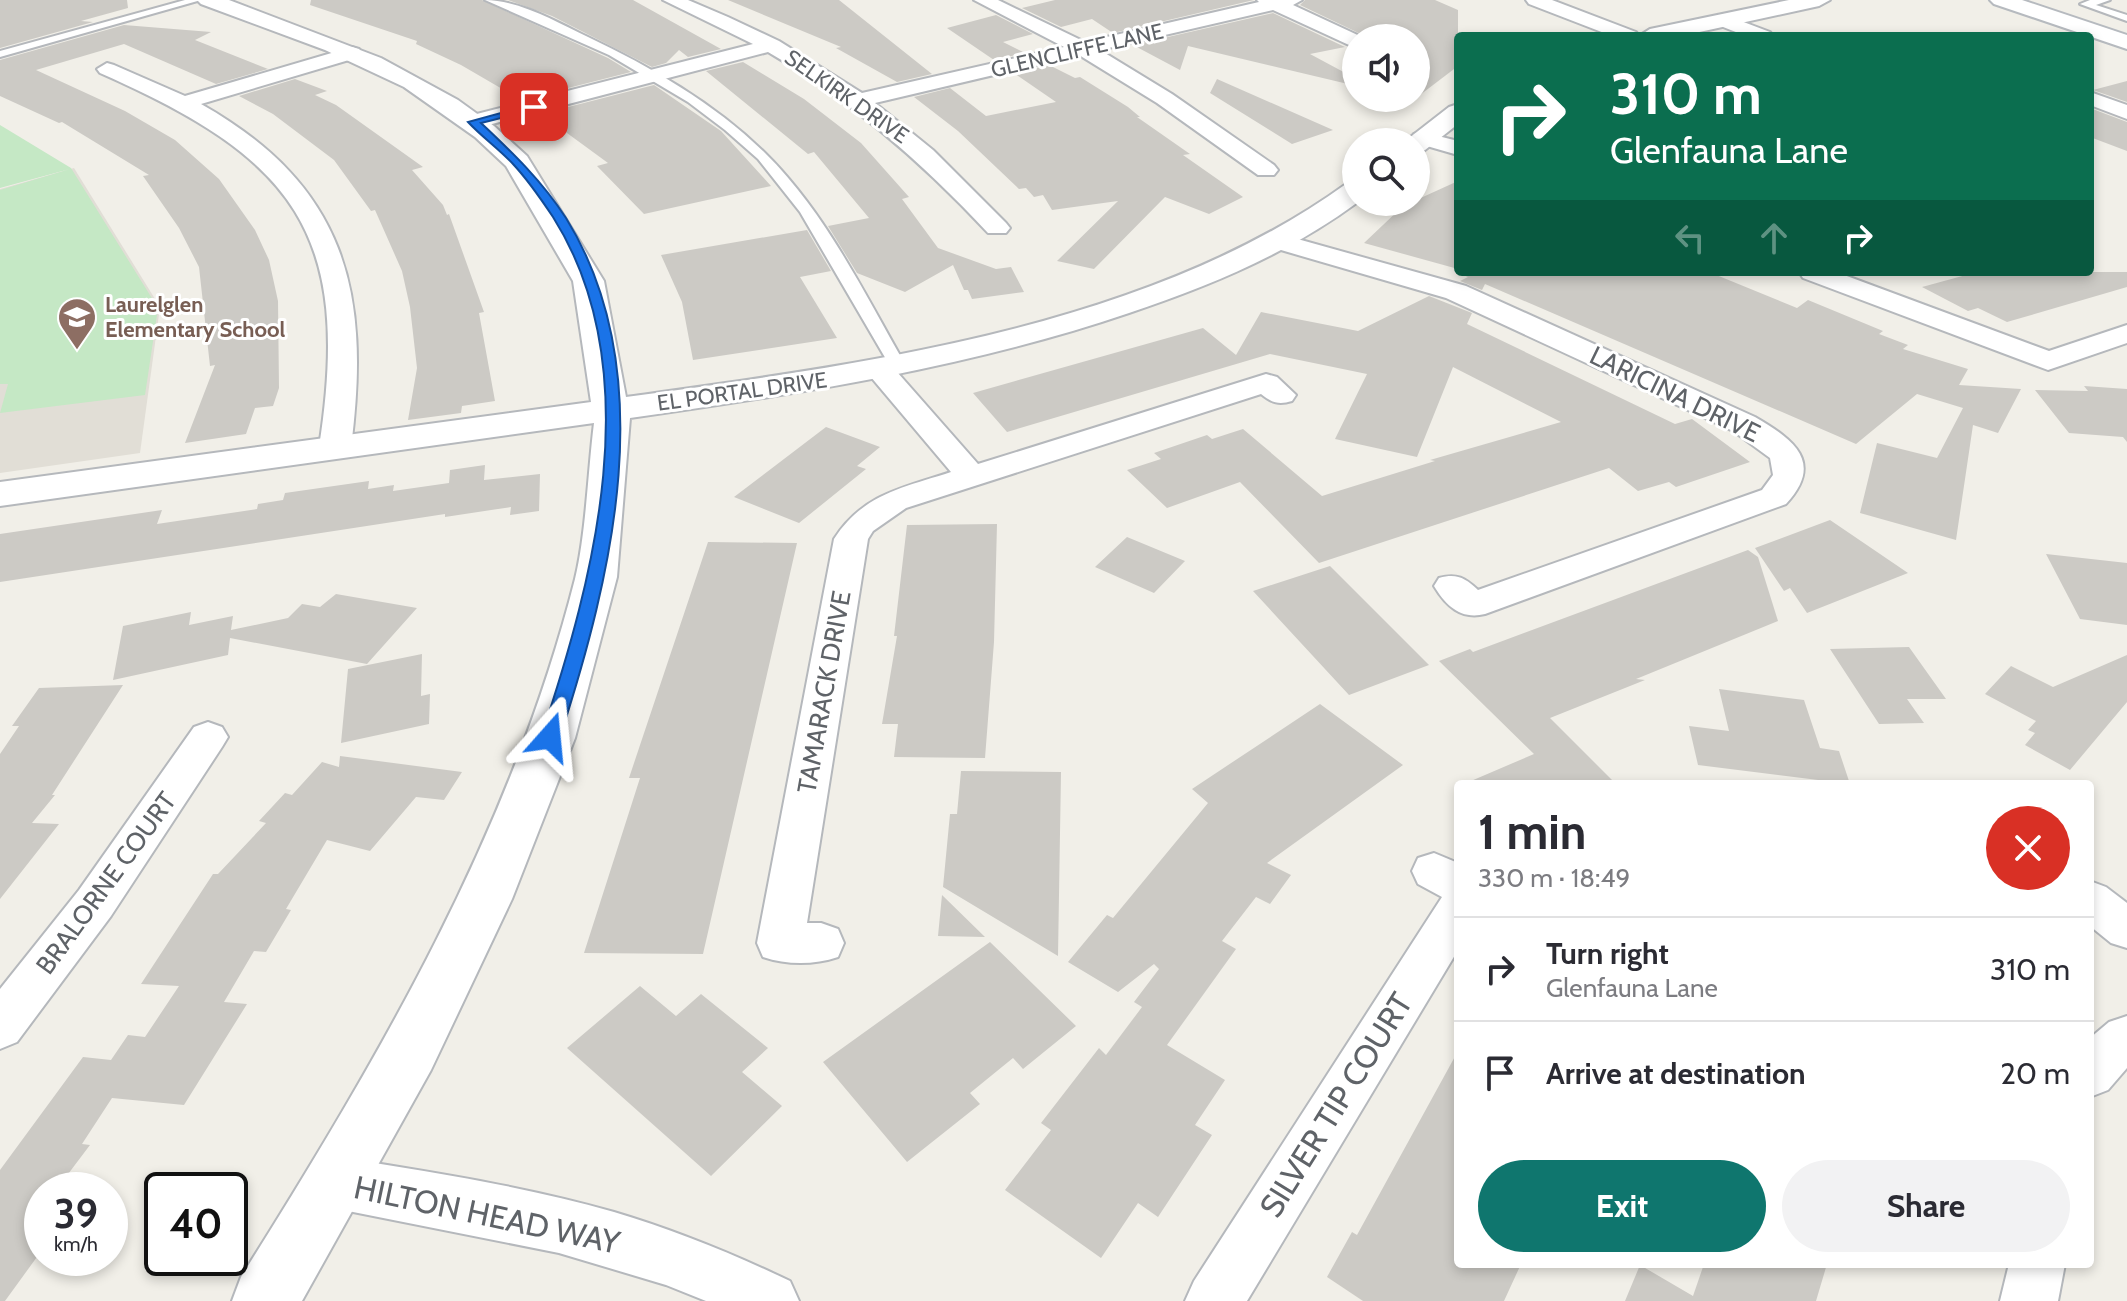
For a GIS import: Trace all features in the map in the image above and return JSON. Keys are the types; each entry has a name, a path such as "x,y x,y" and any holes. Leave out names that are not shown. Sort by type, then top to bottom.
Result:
{"street":[{"path":"208,0 352,53 408,79 473,122 517,162 561,220 584,266 597,305 613,409 607,515 595,586 574,667 543,760 499,868 439,995 338,1183 265,1301"},
{"name":"SELKIRK DRIVE","path":"672,0 772,45 860,100 912,140 997,228"},
{"path":"983,0 1083,48 1170,100 1266,170"},
{"path":"1535,0 1619,32"},
{"path":"1670,32 1819,0"},
{"path":"2001,0 2127,42"},
{"path":"2040,0 2127,28"},
{"path":"1278,1 1342,34"},
{"name":"GLENCLIFFE LANE","path":"860,100 1278,1"},
{"path":"1725,21 1753,32"},
{"path":"473,122 772,45"},
{"path":"183,103 352,53"},
{"path":"107,69 183,103 220,124 268,161 295,191 326,243 343,307 346,357 344,399 335,447"},
{"path":"2094,100 2127,112"},
{"path":"1430,133 1454,115"},
{"path":"1430,143 1454,147"},
{"name":"EL PORTAL DRIVE","path":"0,494 889,368 1021,337 1177,286 1276,241 1342,199"},
{"name":"LARICINA DRIVE","path":"1276,241 1456,292 1744,424 1778,446 1788,461 1791,474 1787,487 1774,497 1472,605 1452,586"},
{"path":"1823,276 2048,361 2127,334"},
{"path":"889,368 971,476"},
{"name":"TAMARACK DRIVE","path":"821,943 780,943 851,539 868,517 894,501 1266,383 1281,395"},
{"name":"BRALORNE COURT","path":"0,1027 95,903 208,737"},
{"name":"SILVER TIP COURT","path":"1214,1301 1450,888"},
{"path":"2094,903 2127,929"},
{"path":"2094,1070 2115,1046 2127,1038"},
{"name":"HILTON HEAD WAY","path":"338,1183 497,1210 604,1236 731,1281 770,1301"},
{"path":"2029,1301 2036,1268"}],"lane":[{"path":"0,54 196,0"},
{"path":"490,0 563,28 654,76 720,122 757,154 790,188 850,280 889,368"},
{"path":"2105,0 2085,4 2127,18"}],"shaded area":[{"name":"Laurelglen Elementary School","path":"74,168 160,307 140,453 0,473 0,189"}],"green space":[{"name":"Laurelglen Elementary School","path":"0,125 71,168 158,308 145,395 0,413 8,384 0,384 0,190 70,169 0,188"}],"building":[{"path":"0,0 127,0 128,8 81,21 93,22 0,48"},
{"path":"311,0 482,0 608,58 631,72 521,100 461,65 416,44 417,41 310,5"},
{"path":"508,0 633,0 721,49 688,57 679,50 666,63 652,67 552,16"},
{"path":"728,0 839,0 932,74 897,82 836,48 841,47"},
{"path":"1055,0 1254,0 1113,33 1092,19 1061,27 1022,8"},
{"path":"1305,0 1435,0 1458,10 1458,32 1454,32 1454,69 1430,87 1430,24 1342,25 1300,5"},
{"path":"1273,13 1342,46 1310,54 1342,71 1342,83 1188,46 1180,70 1133,45"},
{"path":"996,15 1033,34 1003,42 1025,53 994,60 947,28"},
{"path":"124,25 211,32 195,40 268,69 216,84 124,44 36,70 125,111 175,140 219,179 255,230 269,260 278,301 279,388 273,406 255,408 246,434 185,443 215,365 210,366 199,267 179,228 143,176 149,175 62,122 0,96 0,60"},
{"path":"743,62 804,99 861,143 909,197 902,199 938,248 996,269 1011,267 1024,292 972,299 968,290 964,290 953,265 905,292 857,273 828,226 869,218 814,152 808,154 706,71"},
{"path":"1049,65 1075,78 1080,77 1128,107 1140,117 1137,117 1190,154 1183,155 1243,197 1209,214 1165,197 1094,269 1057,261 1118,201 1052,210 1043,195 1034,197 1026,188 1019,189 958,131 914,97 950,88 986,116 1056,102 1014,73"},
{"path":"295,79 327,91 315,95 336,105 423,167 412,170 449,214 484,312 479,313 495,401 462,406 461,413 408,420 417,368 410,307 402,271 375,210 371,211 334,160 273,114 239,96"},
{"path":"1217,79 1333,130 1292,144 1210,93"},
{"path":"2127,81 2127,102 2094,90"},
{"path":"654,85 721,131 771,186 644,214 597,166 608,163 541,114"},
{"path":"2094,110 2127,122 2127,151 2094,139"},
{"path":"1454,183 1454,268 1364,243 1392,216 1430,216 1430,194"},
{"path":"807,230 831,271 800,277 837,338 693,360 682,302 661,255"},
{"path":"2094,272 2127,272 2127,287 2007,322 1978,308 1968,311 1922,287 1962,276 2094,276"},
{"path":"1466,276 1719,276 1797,308 1808,300 1883,331 1879,334 1908,345 1903,349 1968,369 1959,385 2021,389 1998,433 1973,425 1956,540 1860,513 1877,443 1937,458 1963,408 1917,394 1856,444 1485,284 1482,290 1460,281 1468,277"},
{"path":"1429,296 1472,313 1467,324 1675,424 1692,419 1750,462 1676,487 1669,482 1638,491 1609,468 1319,563 1240,482 1167,508 1127,470 1161,459 1154,453 1207,435 1212,439 1243,429 1322,496 1435,461 1430,460 1561,422 1453,367 1417,457 1335,439 1367,374 1270,354 1007,432 973,393 1203,328 1236,355 1261,312 1358,331"},
{"path":"2084,386 2127,389 2127,442 2123,437 2069,433 2035,390 2088,391"},
{"path":"826,427 880,447 857,466 866,469 799,523 734,497"},
{"path":"485,465 484,480 540,474 539,511 510,515 511,507 445,517 445,514 0,582 0,534 162,510 157,524 257,509 258,504 283,500 285,493 369,481 368,489 394,485 393,491 449,483 450,470"},
{"path":"1830,520 1908,573 1807,613 1790,588 1784,591 1755,548"},
{"path":"997,524 994,642 985,758 894,757 898,724 882,724 897,636 894,636 907,525"},
{"path":"1127,537 1185,561 1154,593 1095,567"},
{"path":"708,542 797,543 703,954 584,953 640,778 629,778"},
{"path":"1748,550 1758,557 1778,621 1550,718 1612,780 1473,780 1534,754 1439,661 1470,649 1473,652"},
{"path":"2046,554 2127,563 2127,625 2080,619"},
{"path":"1330,566 1429,665 1349,695 1253,591"},
{"path":"336,594 417,608 367,664 230,638 228,655 113,680 123,626 191,612 189,625 233,616 231,630 288,618 302,604 320,607"},
{"path":"1909,647 1946,699 1907,699 1924,723 1879,724 1830,649"},
{"path":"422,654 421,696 430,694 429,724 341,743 348,669"},
{"path":"2127,655 2127,702 2070,770 2025,745 2035,733 2028,730 2036,721 1985,694 2011,666 2053,687"},
{"path":"123,685 52,795 55,795 32,823 59,824 0,899 0,754 19,726 12,726 39,688"},
{"path":"1719,689 1804,700 1820,748 1839,751 1849,780 1818,780 1698,765 1689,726 1729,731"},
{"path":"1320,704 1403,765 1267,863 1291,875 1270,904 1256,897 1222,941 1236,949 1167,1045 1225,1080 1195,1125 1212,1135 1158,1217 1138,1203 1101,1258 1005,1190 1051,1130 1041,1123 1099,1048 1106,1055 1142,1007 1134,1002 1159,969 1154,964 1118,992 1068,962 1107,915 1113,918 1208,803 1192,789"},
{"path":"340,756 462,772 444,800 416,797 370,851 327,840 286,909 291,910 266,952 254,951 224,1002 247,1004 184,1105 112,1098 82,1144 90,1145 70,1172 24,1172 24,1275 5,1301 0,1301 0,1170 83,1057 111,1060 128,1035 145,1037 179,986 141,984 213,874 218,874 266,823 259,821 285,793 292,795 322,762 339,767"},
{"path":"961,771 1061,772 1058,956 943,887 950,814 957,814"},
{"path":"942,895 985,937 938,936"},
{"path":"990,942 1076,1026 1023,1069 1013,1058 970,1093 980,1104 907,1162 823,1062"},
{"path":"640,986 676,1016 701,994 768,1048 742,1072 782,1106 711,1176 567,1048"},
{"path":"1454,1058 1454,1268 1519,1268 1504,1301 1363,1301 1327,1277 1352,1232 1357,1235"},
{"path":"1639,1268 1645,1268 1693,1296 1703,1268 1826,1268 1816,1301 1625,1301"}],"place":[{"name":"Laurelglen Elementary School","path":"77,351"}],"route":[{"path":"534,107 473,122 517,162 540,190 561,220 584,266 597,305 609,365 613,409 607,515 595,586 574,667 550,737"}]}
